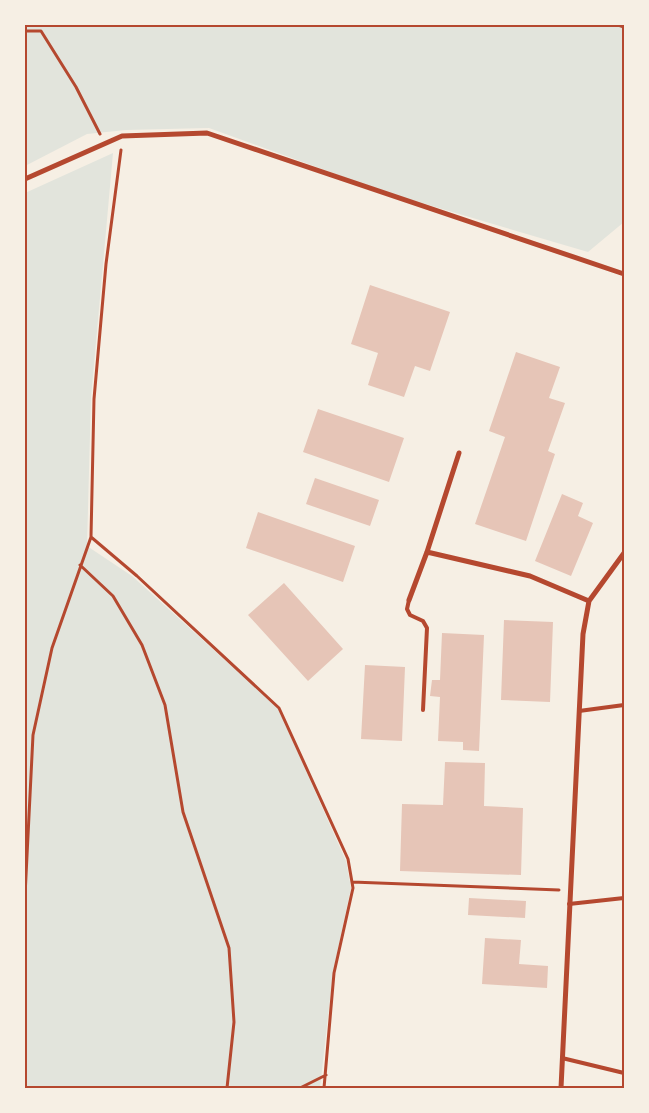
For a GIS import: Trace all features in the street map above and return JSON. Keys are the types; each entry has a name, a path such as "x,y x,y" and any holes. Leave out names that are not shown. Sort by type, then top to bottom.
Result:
{"street":[{"path":"25,179 122,136 207,134 624,274"},
{"path":"408,600 459,453"},
{"path":"426,552 530,576 589,601"},
{"path":"561,1088 583,634 589,601 624,553"}],"lane":[{"path":"408,600 407,609 410,615 422,621 427,628 423,710"},
{"path":"579,711 624,705"},
{"path":"569,904 624,898"},
{"path":"562,1058 624,1073"}],"path":[{"path":"618,25 624,27"},
{"path":"25,31 41,32 76,87 99,133 111,142"},
{"path":"25,896 33,735 52,648 91,537 94,399 106,264 122,136"},
{"path":"91,537 138,576 279,708 348,859 353,888 334,973 324,1088"},
{"path":"80,564 113,596 142,645 165,705 183,812 229,948 234,1022 227,1088"},
{"path":"352,882 570,890"},
{"path":"300,1088 326,1075"}],"shaded area":[{"path":"25,25 624,25 624,222 588,252 388,193 209,128 126,130 87,134 25,166"},
{"path":"113,153 91,398 87,546 132,576 278,708 346,861 351,888 333,972 320,1088 25,1088 25,193"}],"building":[{"path":"370,285 450,312 430,371 415,366 404,397 368,385 378,353 351,344"},
{"path":"516,352 560,367 549,398 565,403 548,451 555,454 526,541 475,524 505,437 489,431"},
{"path":"318,409 404,438 389,482 303,452"},
{"path":"315,478 379,500 370,526 306,504"},
{"path":"562,494 583,503 578,516 593,523 571,576 535,561"},
{"path":"258,512 355,546 343,582 246,548"},
{"path":"284,583 343,649 308,681 248,615"},
{"path":"504,620 553,622 550,702 501,700"},
{"path":"442,633 484,635 479,751 463,750 463,742 438,741 440,697 430,696 432,680 440,680"},
{"path":"365,665 405,667 402,741 361,739"},
{"path":"445,762 485,763 484,806 523,808 521,875 400,871 402,804 443,805"},
{"path":"469,898 526,901 525,918 468,915"},
{"path":"485,938 521,940 519,964 548,966 547,988 482,984"}]}
